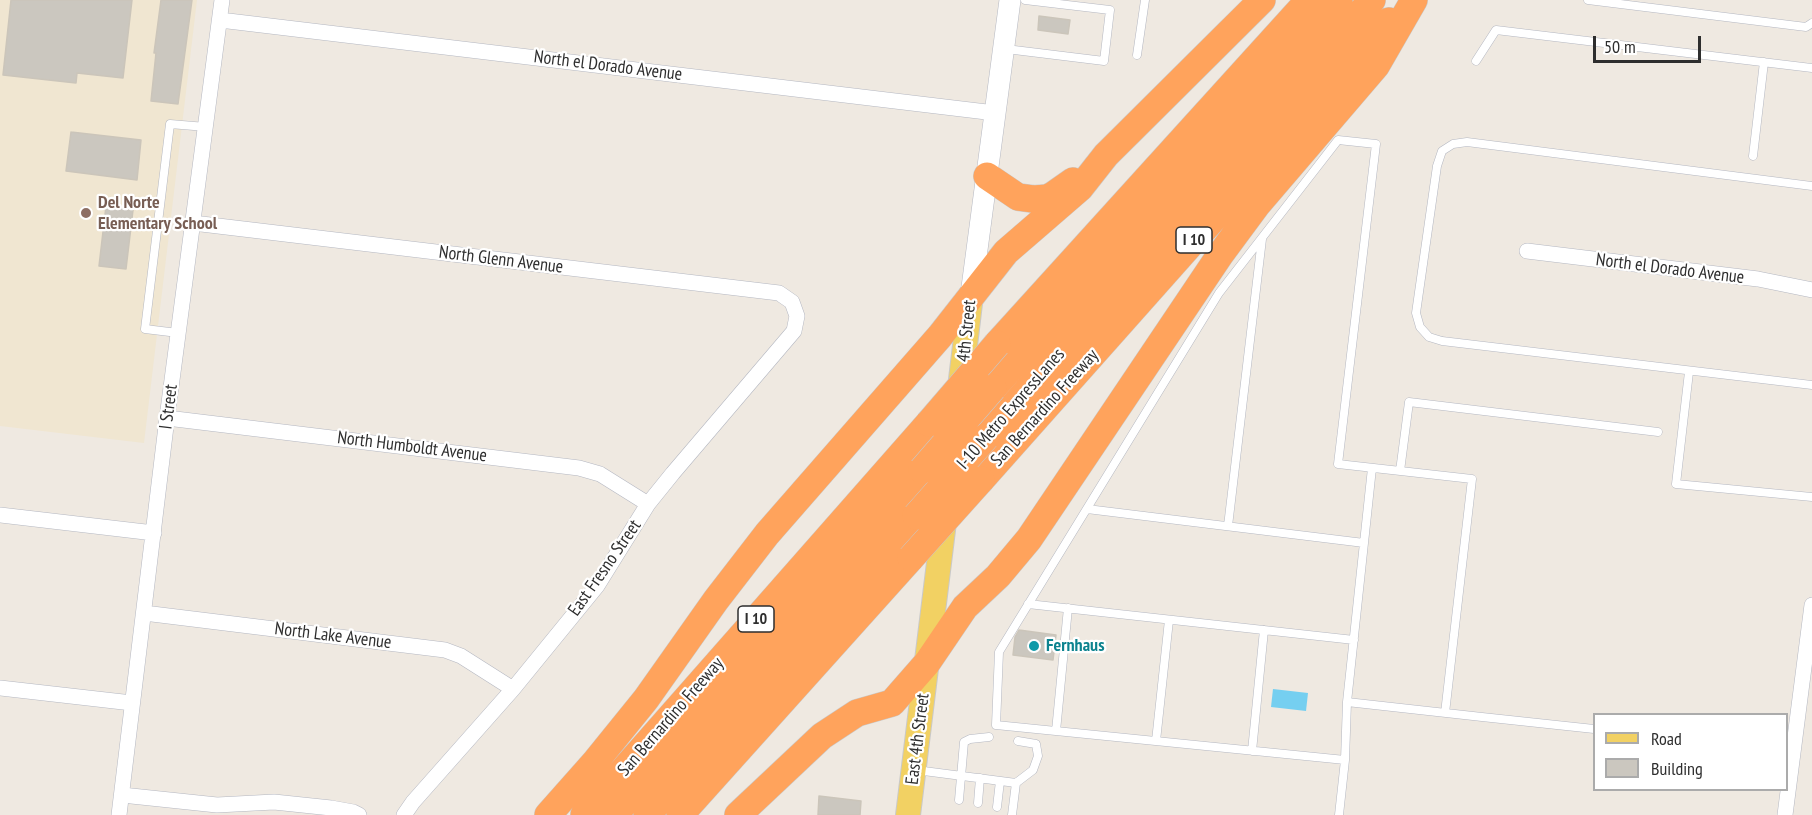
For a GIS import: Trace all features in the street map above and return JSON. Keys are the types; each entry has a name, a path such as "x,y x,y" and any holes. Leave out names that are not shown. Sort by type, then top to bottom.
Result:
{"highway":[{"path":"548,815 646,699 716,600 767,534 940,336 1006,252 1054,213 1080,188 1106,155 1262,0"},
{"name":"San Bernardino Freeway","path":"584,815 997,344 1309,0"},
{"name":"I-10 Metro ExpressLanes","path":"614,815 1339,0"},
{"name":"I-10 Metro ExpressLanes","path":"647,815 916,516 1372,0"},
{"name":"San Bernardino Freeway","path":"680,815 1408,0"},
{"path":"738,815 822,736 847,718 865,709 892,703 927,663 965,607 998,576 1029,539 1220,255 1257,205 1376,66 1413,0"},
{"path":"987,176 1018,197 1047,198 1063,189 1106,155"}],"main road":[{"name":"4th Street","path":"927,663 970,296 1010,0"},
{"name":"East 4th Street","path":"908,815 927,663"}],"street":[{"name":"I Street","path":"119,815 167,418 222,0"},
{"name":"North el Dorado Avenue","path":"220,20 995,112"},
{"name":"North Glenn Avenue","path":"193,224 779,293 792,302 797,316"},
{"name":"North el Dorado Avenue","path":"1527,251 1758,279 1812,290"},
{"name":"East Fresno Street","path":"404,815 513,689 597,586 648,504 794,331 797,316"},
{"name":"North Humboldt Avenue","path":"167,418 579,468 600,474 648,504"},
{"path":"0,515 154,533"},
{"path":"1788,776 1812,605"},
{"name":"North Lake Avenue","path":"144,613 445,650 461,656 513,689"},
{"path":"0,688 132,703"},
{"path":"1785,815 1787,791"},
{"path":"122,795 217,805 274,802 331,808 359,815"}],"lane":[{"path":"1004,49 1104,61 1110,10 1026,0"},
{"path":"1137,54 1145,0"},
{"path":"1588,0 1806,27 1812,23"},
{"path":"1476,61 1496,30 1812,68"},
{"path":"1753,156 1764,62"},
{"path":"178,333 145,329 170,124 206,127"},
{"path":"1345,760 996,725 999,652 1219,293 1338,140 1376,144 1338,464 1472,479 1445,712"},
{"path":"1812,186 1467,142 1453,144 1442,151 1437,166 1416,314 1420,327 1429,337 1442,341 1812,385"},
{"path":"1228,526 1262,238"},
{"path":"1689,372 1676,484 1812,497"},
{"path":"1400,471 1409,402 1658,432"},
{"path":"1339,815 1345,760 1347,702 1372,468"},
{"path":"1087,509 1364,543"},
{"path":"1028,604 1354,640"},
{"path":"1056,731 1068,608"},
{"path":"1156,741 1169,620"},
{"path":"1252,751 1264,630"},
{"path":"1347,702 1593,729"},
{"path":"959,800 964,742 989,737"},
{"path":"914,770 1016,783 1033,770 1038,756 1036,744 1018,741"},
{"path":"978,803 980,778"},
{"path":"997,807 1000,781"},
{"path":"1012,815 1016,783"}],"shaded area":[{"name":"Del Norte Elementary School","path":"0,0 197,0 144,443 0,426"}],"water":[{"path":"1273,689 1308,693 1306,711 1271,707"}],"building":[{"path":"11,0 132,0 123,78 77,73 76,83 3,75"},
{"path":"161,0 192,0 178,104 151,101"},
{"path":"1039,16 1070,20 1068,34 1038,30"},
{"path":"71,132 141,140 137,180 66,171"},
{"path":"106,206 133,210 126,269 99,266"},
{"name":"Fernhaus","path":"1019,630 1056,635 1053,660 1013,655 1015,637"},
{"path":"819,796 861,801 860,815 818,815"}],"place":[{"name":"Del Norte Elementary School","path":"86,213"},
{"name":"Fernhaus","path":"1034,646"}]}
